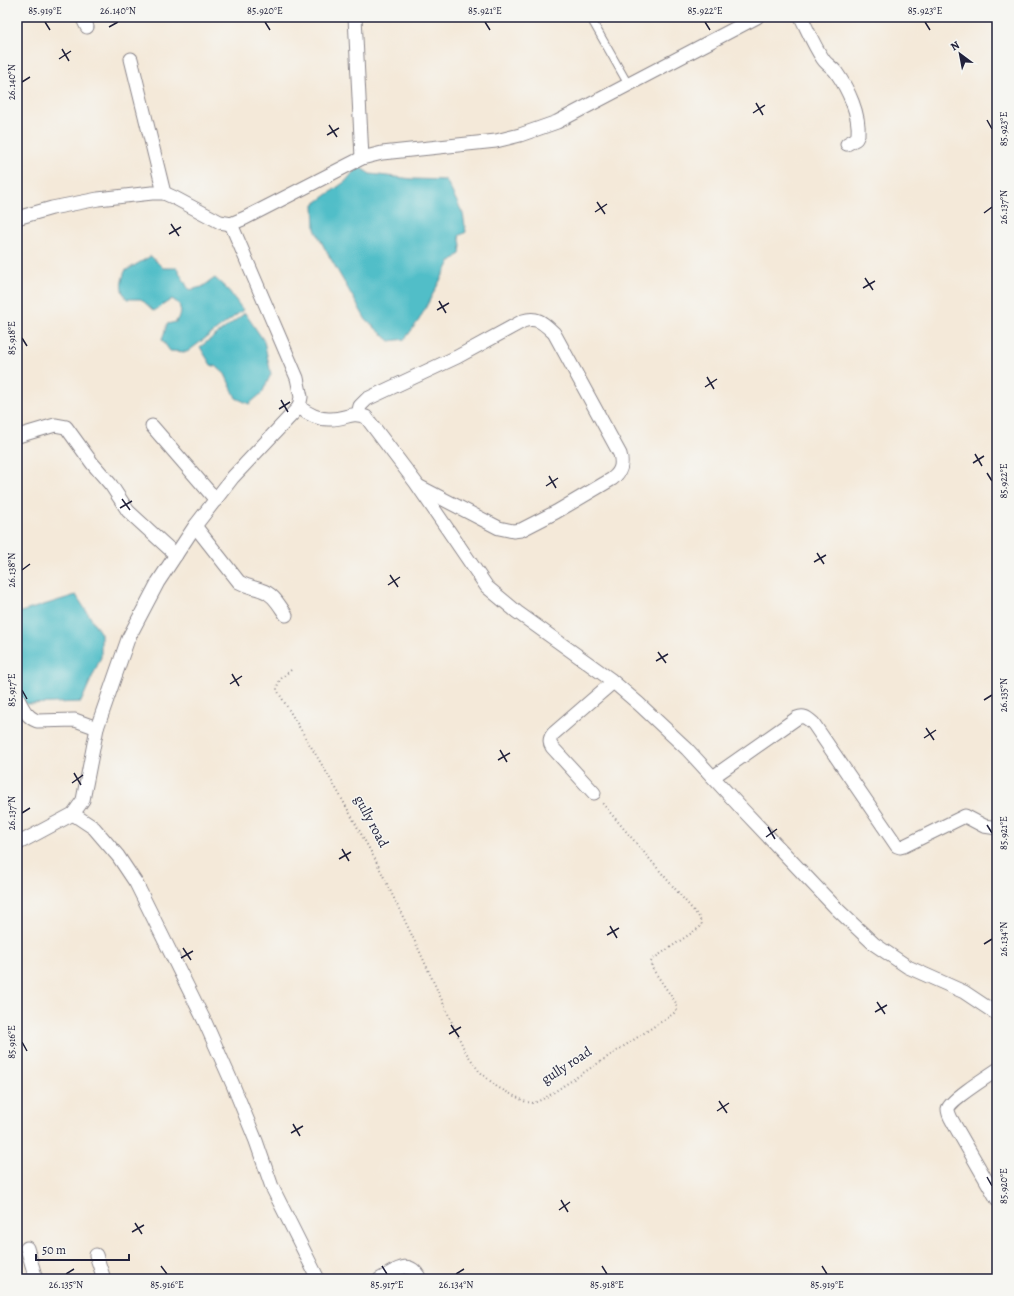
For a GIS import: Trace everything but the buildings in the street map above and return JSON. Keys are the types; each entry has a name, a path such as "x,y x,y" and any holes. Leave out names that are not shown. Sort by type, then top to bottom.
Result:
{"street":[{"path":"355,17 362,158"},
{"path":"17,218 52,208 98,199 146,193 164,193 220,222 230,224 251,215 362,158 382,153 496,141 520,135 557,122 757,17"},
{"path":"801,17 820,54 835,71 847,91 856,112 859,130 858,135 856,139 847,144"},
{"path":"130,58 164,193"},
{"path":"17,844 73,814 83,800 97,728 128,639 158,582 195,526 233,477 299,407 301,397 297,378 230,224"},
{"path":"358,414 360,406 367,399 457,357 530,318 538,320 554,334 620,454 622,462 618,474 612,479 556,512 521,530 513,531 499,528 419,486"},
{"path":"299,407 317,418 332,419 358,414 366,417 373,424 419,486 487,587 517,612 613,682 639,704 713,777 836,909 874,944 908,967 964,992 997,1014"},
{"path":"18,436 55,425 66,427 128,511 176,555"},
{"path":"152,426 216,500"},
{"path":"195,526 239,582 249,588 262,590 270,594 286,615"},
{"path":"594,793 552,748 550,738 613,682"},
{"path":"17,697 26,713 33,720 75,720 97,728"},
{"path":"713,777 796,718 805,716 813,723 897,846 904,846 965,816 984,826 997,828"},
{"path":"73,814 94,828 118,856 136,883 205,1022 256,1141 272,1186 318,1279"},
{"path":"997,1070 959,1097 948,1109 954,1124 997,1199"},
{"path":"27,1248 36,1279"},
{"path":"96,1256 104,1279"},
{"path":"380,1279 403,1266 414,1270 420,1279"}],"lane":[{"path":"590,17 628,84"}],"path":[{"name":"gully road","path":"291,670 280,679 277,684 277,690 337,790 376,861 465,1051 479,1071 497,1087 526,1102 534,1103 545,1098 674,1014 676,1011 676,1003 652,968 651,962 653,959 702,925 699,917 594,793"}],"water":[{"path":"358,166 370,174 412,179 446,180 463,214 466,232 459,236 461,245 460,254 450,262 419,320 405,339 390,341 366,320 315,229 314,204 346,181"},
{"path":"151,256 163,268 177,268 189,290 202,287 215,278 229,291 243,310 187,352 170,351 162,340 167,324 176,322 181,312 179,304 172,299 154,311 141,299 127,299 122,289 125,271"},
{"path":"245,313 264,341 271,374 262,393 249,404 236,398 225,374 217,367 211,365 200,347"},
{"path":"76,595 101,634 101,657 81,702 26,704 17,694 17,615 21,612"}]}
